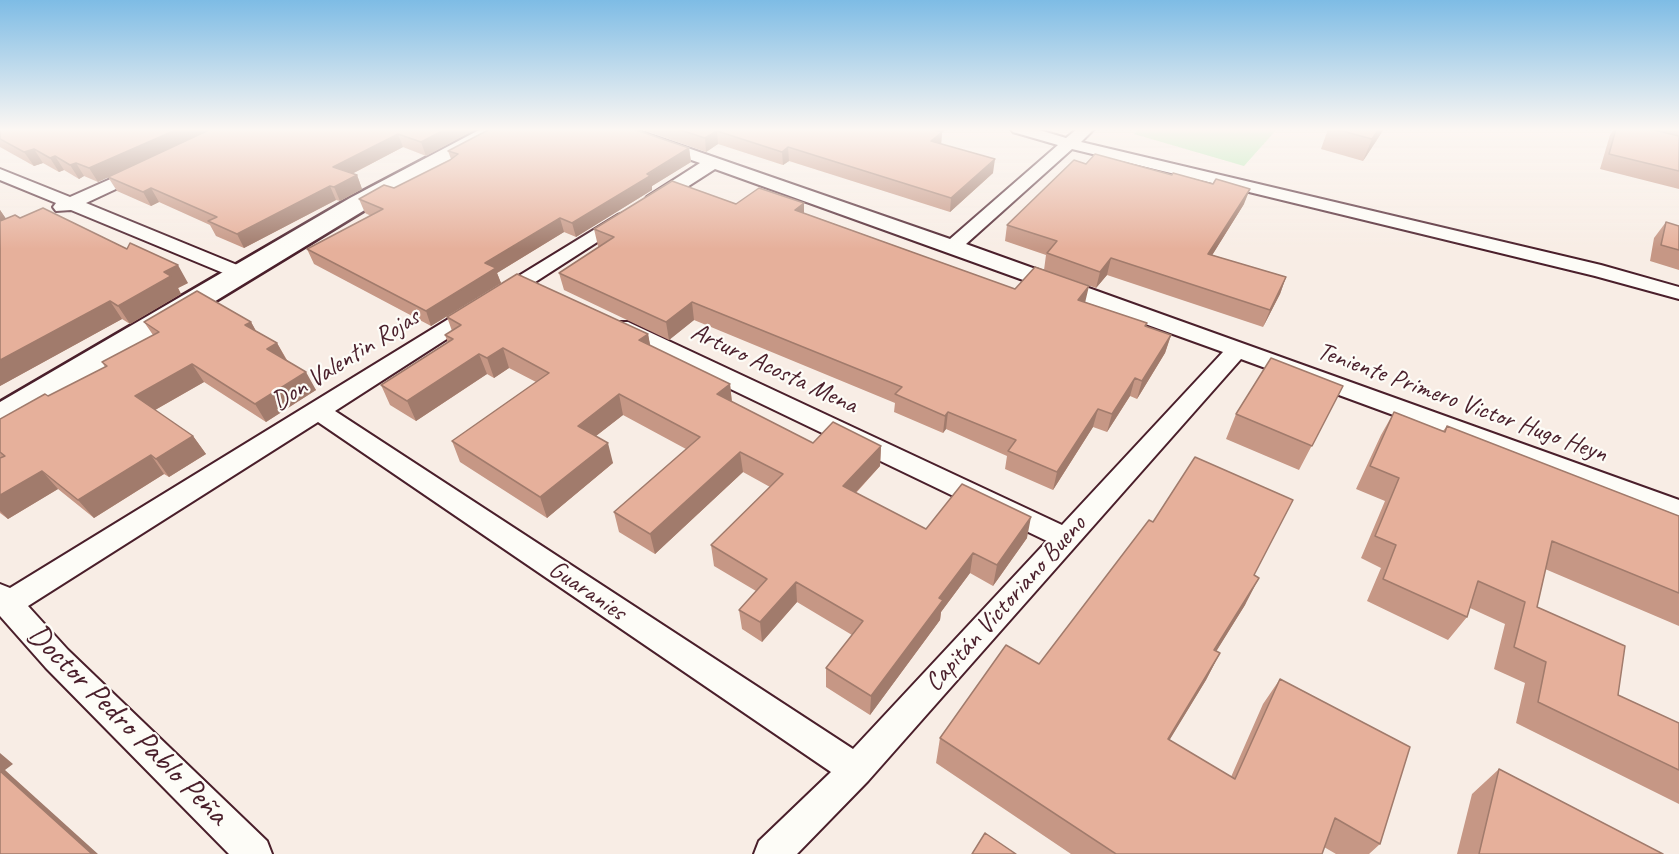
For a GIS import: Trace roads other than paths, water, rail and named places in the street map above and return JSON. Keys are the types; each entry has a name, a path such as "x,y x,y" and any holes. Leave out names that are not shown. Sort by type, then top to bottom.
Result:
{"street":[{"path":"50,213 146,169"},
{"path":"0,417 359,203 423,169"},
{"name":"Don Valentin Rojas","path":"4,600 318,411 703,169"},
{"name":"Teniente Primero Victor Hugo Heyn","path":"729,169 953,246 1236,351 1679,510"},
{"path":"953,246 1041,169"},
{"path":"1174,169 1601,271 1679,293"},
{"path":"0,174 240,273"},
{"path":"524,282 546,292"},
{"name":"Arturo Acosta Mena","path":"600,318 1065,538"},
{"name":"Capitán Victoriano Bueno","path":"772,854 856,770 1236,351"},
{"name":"Guaranies","path":"318,411 856,770"},
{"name":"Doctor Pedro Pablo Peña","path":"4,600 57,658 254,854"}]}
